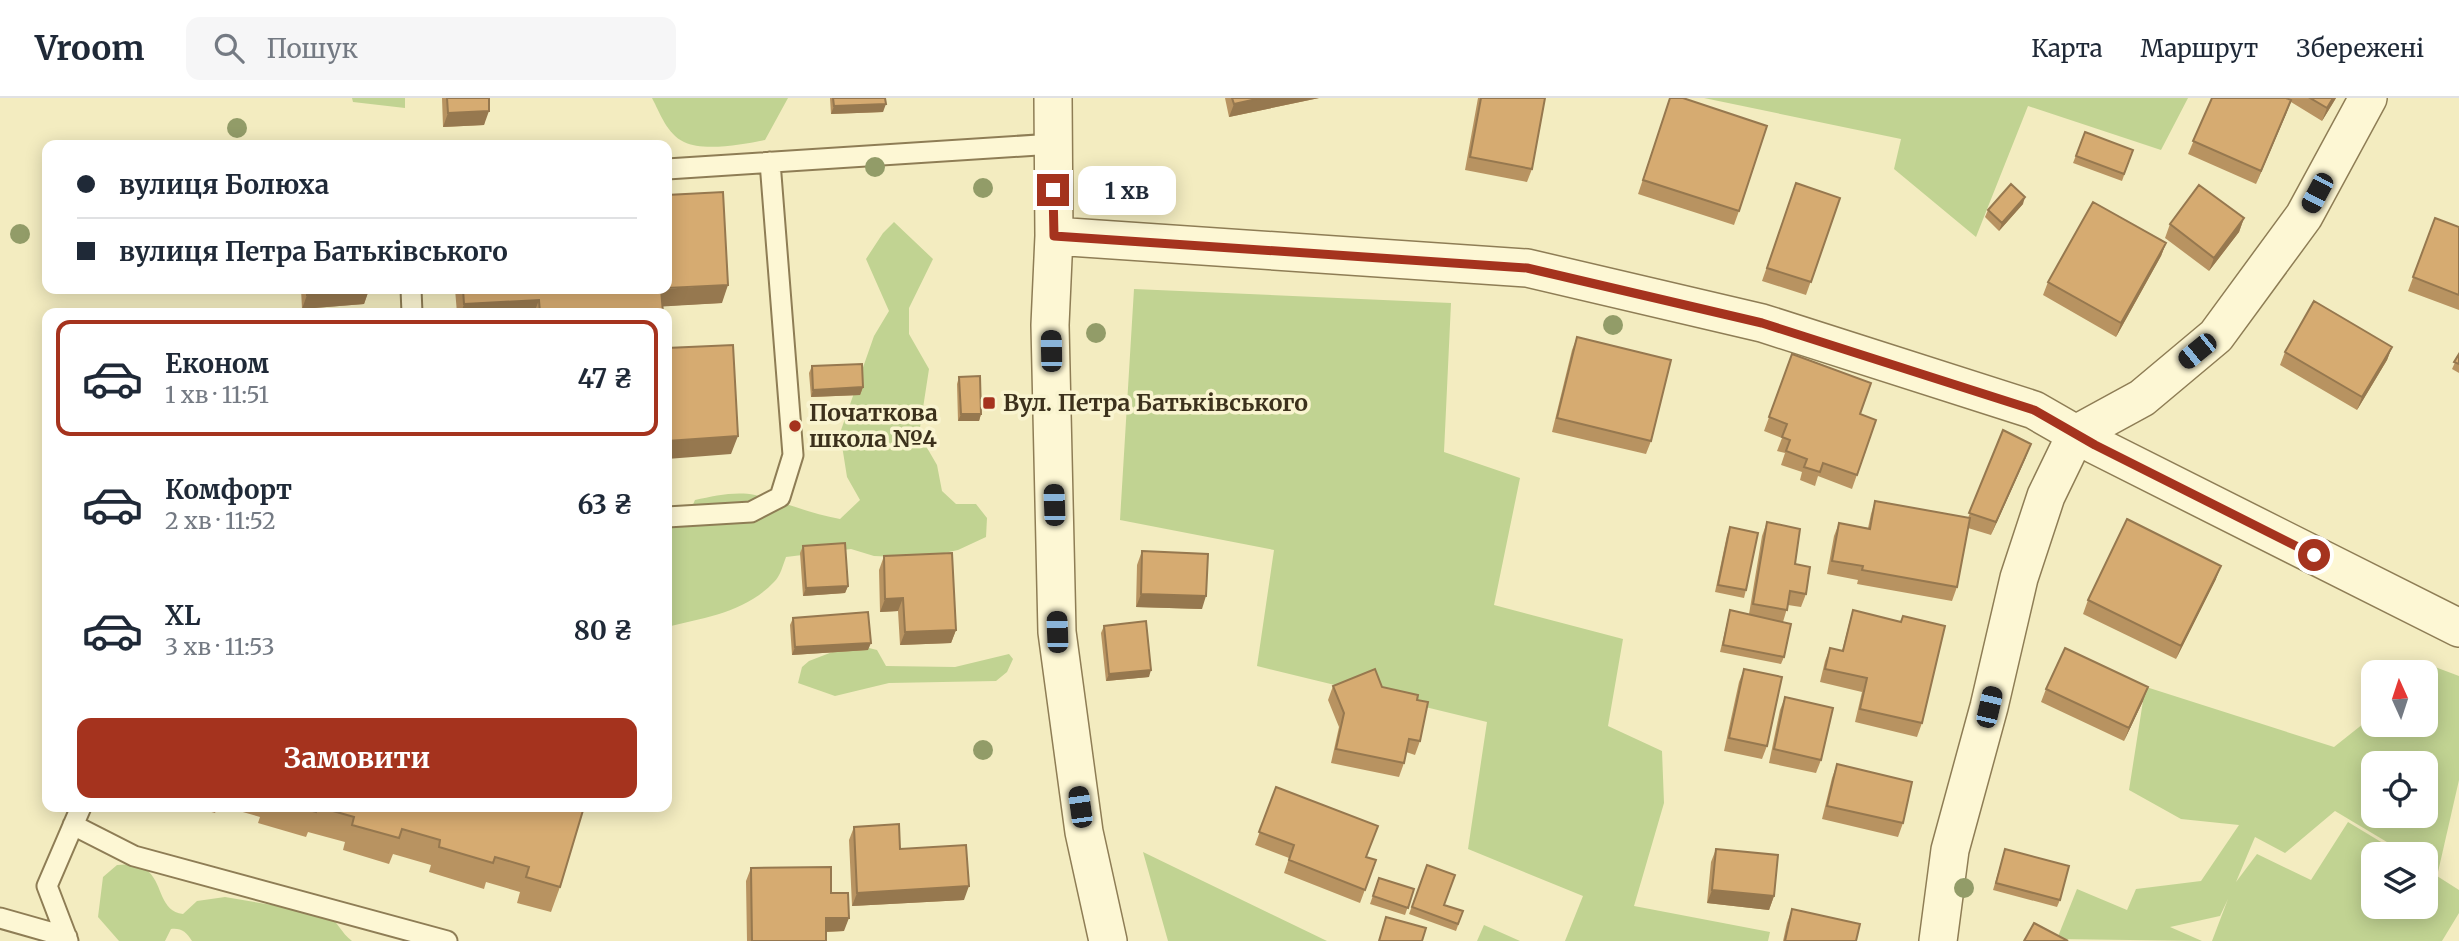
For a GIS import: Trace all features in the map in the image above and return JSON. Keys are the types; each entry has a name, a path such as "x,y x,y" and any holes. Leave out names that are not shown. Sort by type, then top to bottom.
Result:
{"street":[{"path":"1053,98 1054,236 1050,325 1057,632 1084,832 1108,941"},
{"path":"1938,941 1950,850 1989,707 2019,578 2046,496 2076,434 2142,398 2216,336 2304,216 2368,98"},
{"path":"1054,236 1527,268 1762,323 2034,410 2076,434 2459,628"}],"lane":[{"path":"672,169 1053,144"},
{"path":"672,517 751,512 780,497 793,455 769,162"},
{"path":"68,939 47,886 77,816 134,856 447,941"},
{"path":"0,918 68,939"}],"green space":[{"path":"352,98 405,98 405,108 353,102"},
{"path":"652,98 788,98 765,140 713,147 692,145 673,134"},
{"path":"1704,98 2188,98 2161,150 2028,106 1976,237 1894,169 1901,139"},
{"path":"894,222 933,259 909,308 909,334 929,369 919,434 937,465 942,491 956,504 976,504 987,518 986,537 958,550 921,558 874,556 851,549 786,557 776,580 751,600 710,617 672,626 672,520 683,527 695,500 748,494 840,519 860,500 847,477 840,433 874,336 889,311 866,259 883,233"},
{"path":"1134,289 1451,303 1444,452 1520,478 1494,605 1623,639 1608,726 1662,751 1664,803 1634,906 1770,932 1768,941 1565,941 1583,896 1468,849 1487,722 1257,666 1274,550 1120,520"},
{"path":"853,644 877,650 886,666 955,667 1009,654 1013,659 1007,672 996,681 889,683 835,696 798,683 802,667 809,661"},
{"path":"2438,668 2459,676 2459,780 2438,872 2438,842 2387,842 2363,828 2438,828 2438,751 2361,751 2361,827 2335,811 2285,853 2255,837 2236,882 2257,854 2311,880 2348,822 2381,842 2361,842 2361,919 2438,919 2438,877 2459,890 2459,913 2442,941 2212,941 2228,899 2220,916 2170,927 2202,941 2057,939 2077,889 2127,910 2136,889 2201,881 2239,825 2181,819 2129,790 2143,701 2118,678 2334,747 2361,726 2361,737 2438,737"},
{"path":"1143,852 1327,941 1168,941"},
{"path":"134,864 149,872 166,903 176,912 183,914 197,901 225,897 326,914 352,941 192,941 183,931 171,929 165,941 119,941 98,917 103,877 117,865"},
{"path":"1484,925 1520,941 1477,941"}],"building":[{"path":"447,98 489,98 489,111 448,113"},
{"path":"833,98 885,98 886,104 834,106"},
{"path":"1232,98 1261,98 1234,104"},
{"path":"1481,98 1545,98 1532,169 1470,157"},
{"path":"1670,98 1683,98 1767,126 1739,211 1643,180"},
{"path":"2212,98 2291,100 2261,171 2193,141"},
{"path":"2310,98 2333,98 2327,108"},
{"path":"2085,132 2133,150 2124,174 2076,156"},
{"path":"1796,183 1840,198 1811,282 1767,268"},
{"path":"2011,184 2025,197 2002,223 1988,210"},
{"path":"2199,185 2244,218 2214,258 2170,224"},
{"path":"723,192 728,285 672,288 672,195"},
{"path":"2093,202 2166,243 2121,323 2048,282"},
{"path":"2435,218 2459,227 2459,295 2413,277"},
{"path":"463,294 661,294 663,308 540,308 539,300 464,304"},
{"path":"2314,301 2392,347 2362,397 2285,352"},
{"path":"1577,337 1671,360 1651,441 1557,418"},
{"path":"733,345 738,436 672,441 672,348"},
{"path":"1792,354 1871,383 1860,414 1876,420 1857,475 1823,463 1820,472 1804,467 1807,459 1786,451 1790,440 1782,437 1787,424 1769,417"},
{"path":"862,364 863,387 813,390 812,366"},
{"path":"980,376 981,414 961,414 959,377"},
{"path":"2003,430 2031,444 1996,522 1969,513"},
{"path":"1875,501 1970,518 1957,587 1862,570 1863,566 1832,561 1839,523 1870,529"},
{"path":"2127,519 2221,566 2181,646 2088,600"},
{"path":"1767,522 1800,529 1795,564 1810,567 1806,594 1790,591 1787,610 1753,604"},
{"path":"1730,527 1758,533 1746,590 1718,585"},
{"path":"845,543 848,586 806,588 803,546"},
{"path":"1142,551 1208,554 1206,596 1141,594"},
{"path":"952,553 956,630 905,632 903,598 885,599 884,556"},
{"path":"1730,610 1791,624 1784,657 1723,645"},
{"path":"1853,610 1901,622 1903,616 1945,626 1922,723 1860,709 1867,678 1825,669 1830,648 1843,651"},
{"path":"868,612 871,643 795,647 793,618"},
{"path":"1146,621 1151,670 1109,674 1104,626"},
{"path":"2065,648 2148,687 2129,728 2046,689"},
{"path":"1375,669 1382,687 1418,695 1417,700 1428,702 1420,741 1409,739 1404,763 1336,749 1344,713 1333,686"},
{"path":"1744,669 1782,677 1767,746 1729,738"},
{"path":"1785,697 1833,708 1821,760 1774,749"},
{"path":"1837,764 1912,782 1903,823 1827,806"},
{"path":"1276,787 1378,826 1366,857 1376,860 1365,890 1289,860 1294,845 1259,832"},
{"path":"336,812 582,812 560,887 526,877 529,867 495,857 493,863 439,847 440,840 402,829 399,838 352,825 354,817"},
{"path":"899,824 900,849 966,845 969,886 857,893 854,827"},
{"path":"1716,849 1778,855 1774,896 1712,890"},
{"path":"2005,849 2069,866 2060,900 1996,883"},
{"path":"1427,865 1455,875 1444,905 1463,911 1458,924 1412,907"},
{"path":"831,867 831,893 848,893 849,918 826,918 826,941 752,941 751,868"},
{"path":"1379,878 1414,889 1408,908 1373,896"},
{"path":"1792,909 1860,924 1856,941 1785,941"},
{"path":"1386,917 1426,928 1422,941 1379,941"},
{"path":"2034,923 2068,941 2024,941"}],"place":[{"name":"Вул. Петра Батьківського","path":"989,403"},
{"name":"Початкова школа №4","path":"795,426"}],"route":[{"path":"1053,190 1054,236 1527,268 1762,323 2034,410 2095,445 2314,555"}]}
